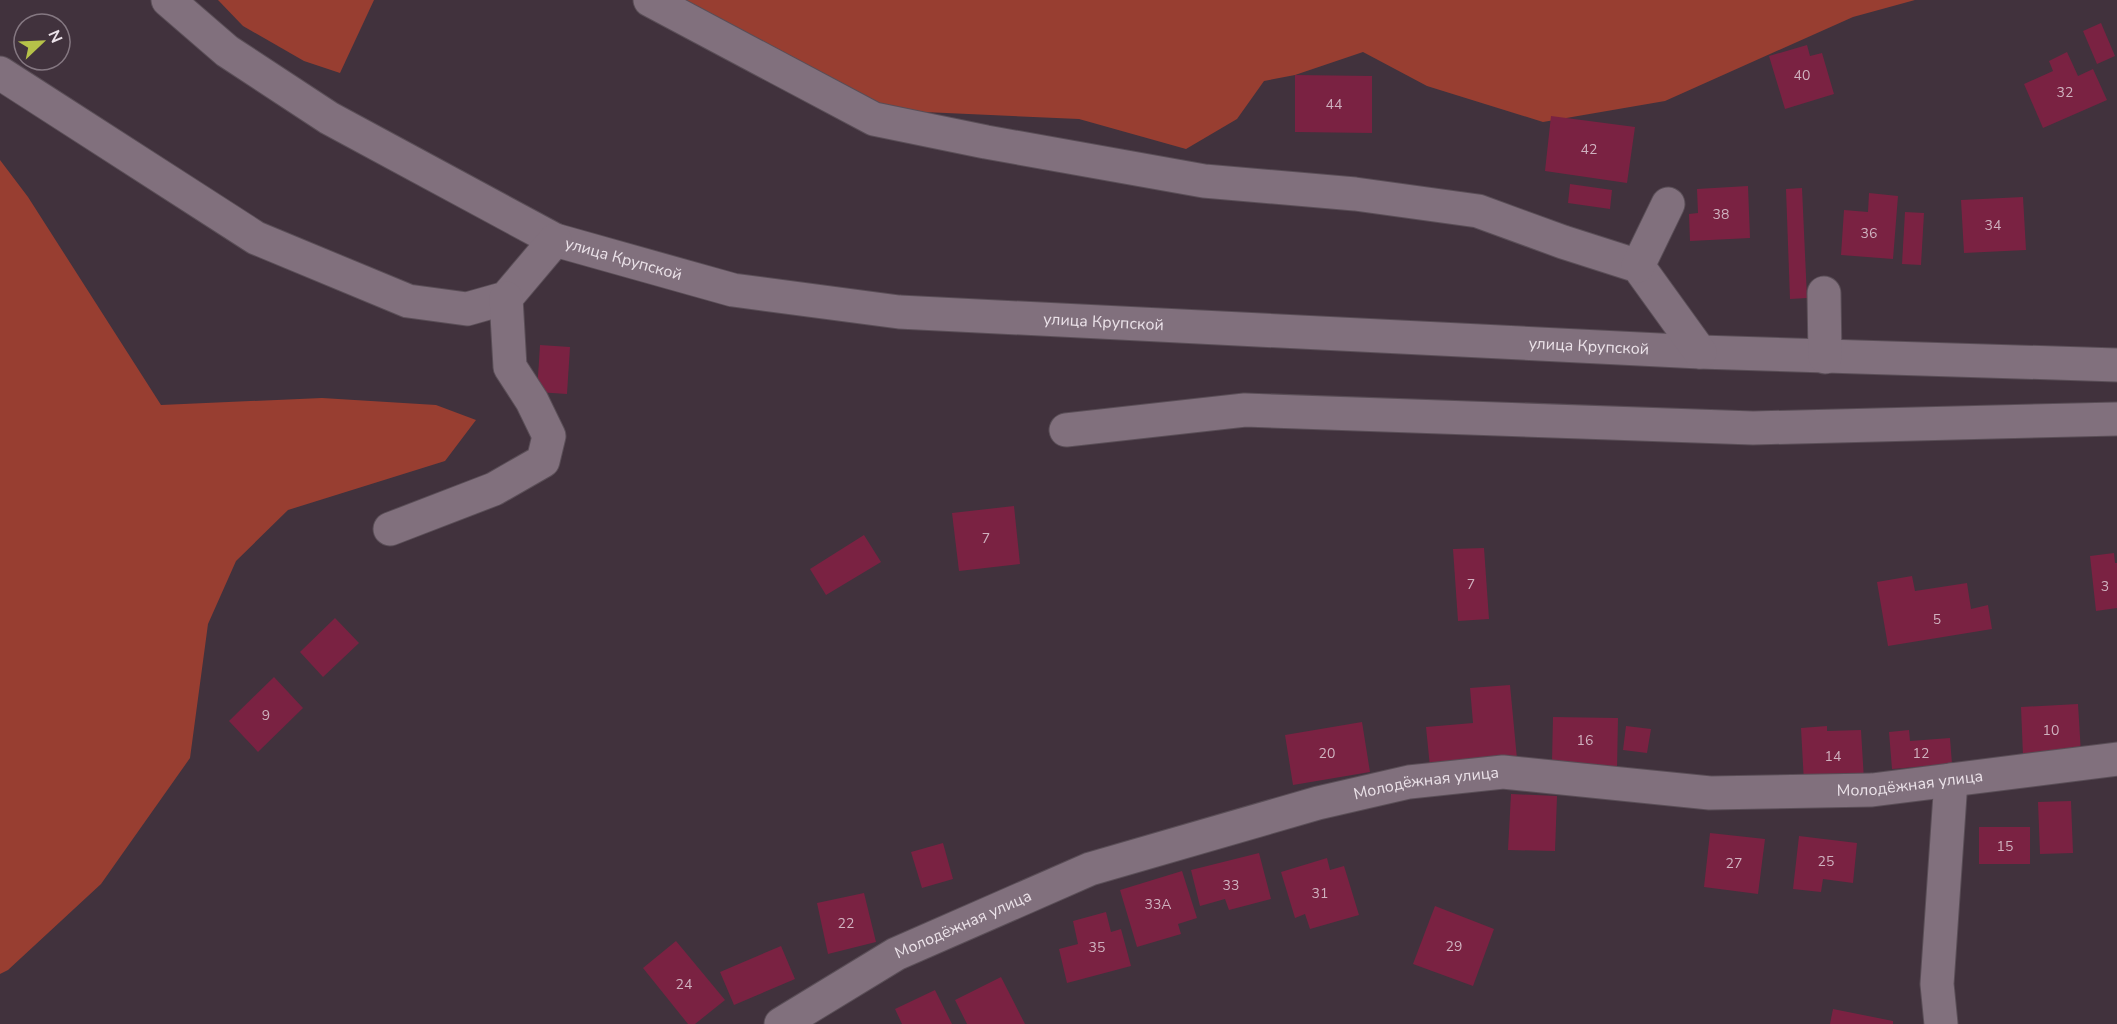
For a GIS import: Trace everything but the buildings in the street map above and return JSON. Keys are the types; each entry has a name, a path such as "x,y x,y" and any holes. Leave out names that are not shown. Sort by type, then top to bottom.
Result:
{"street":[{"name":"улица Крупской","path":"168,0 227,51 329,118 555,240 733,290 898,312 1700,352 2117,365"},
{"path":"650,0 874,119 986,142 1204,181 1355,194 1478,211 1638,266 1700,352"},
{"path":"0,73 256,238 408,301 467,309 506,298 555,240"},
{"path":"1638,266 1668,204"},
{"path":"1824,293 1825,357"},
{"path":"390,529 494,489 543,461 549,436 532,400 510,367 506,298"},
{"path":"1066,430 1245,410 1753,428 2117,419"},
{"name":"Молодёжная улица","path":"781,1024 896,954 1090,869 1318,803 1409,782 1503,772 1710,792 1872,790 2117,759"},
{"path":"1941,1024 1937,984 1951,780"}],"shaded area":[{"path":"218,0 374,0 340,73 304,61 243,26"},
{"path":"685,0 1915,0 1853,17 1665,101 1543,122 1427,86 1363,52 1295,75 1264,81 1237,119 1186,149 1079,119 848,106"},
{"path":"0,160 28,197 161,405 322,398 436,405 476,420 445,461 288,510 236,561 208,624 190,758 101,884 8,970 0,974"}]}
